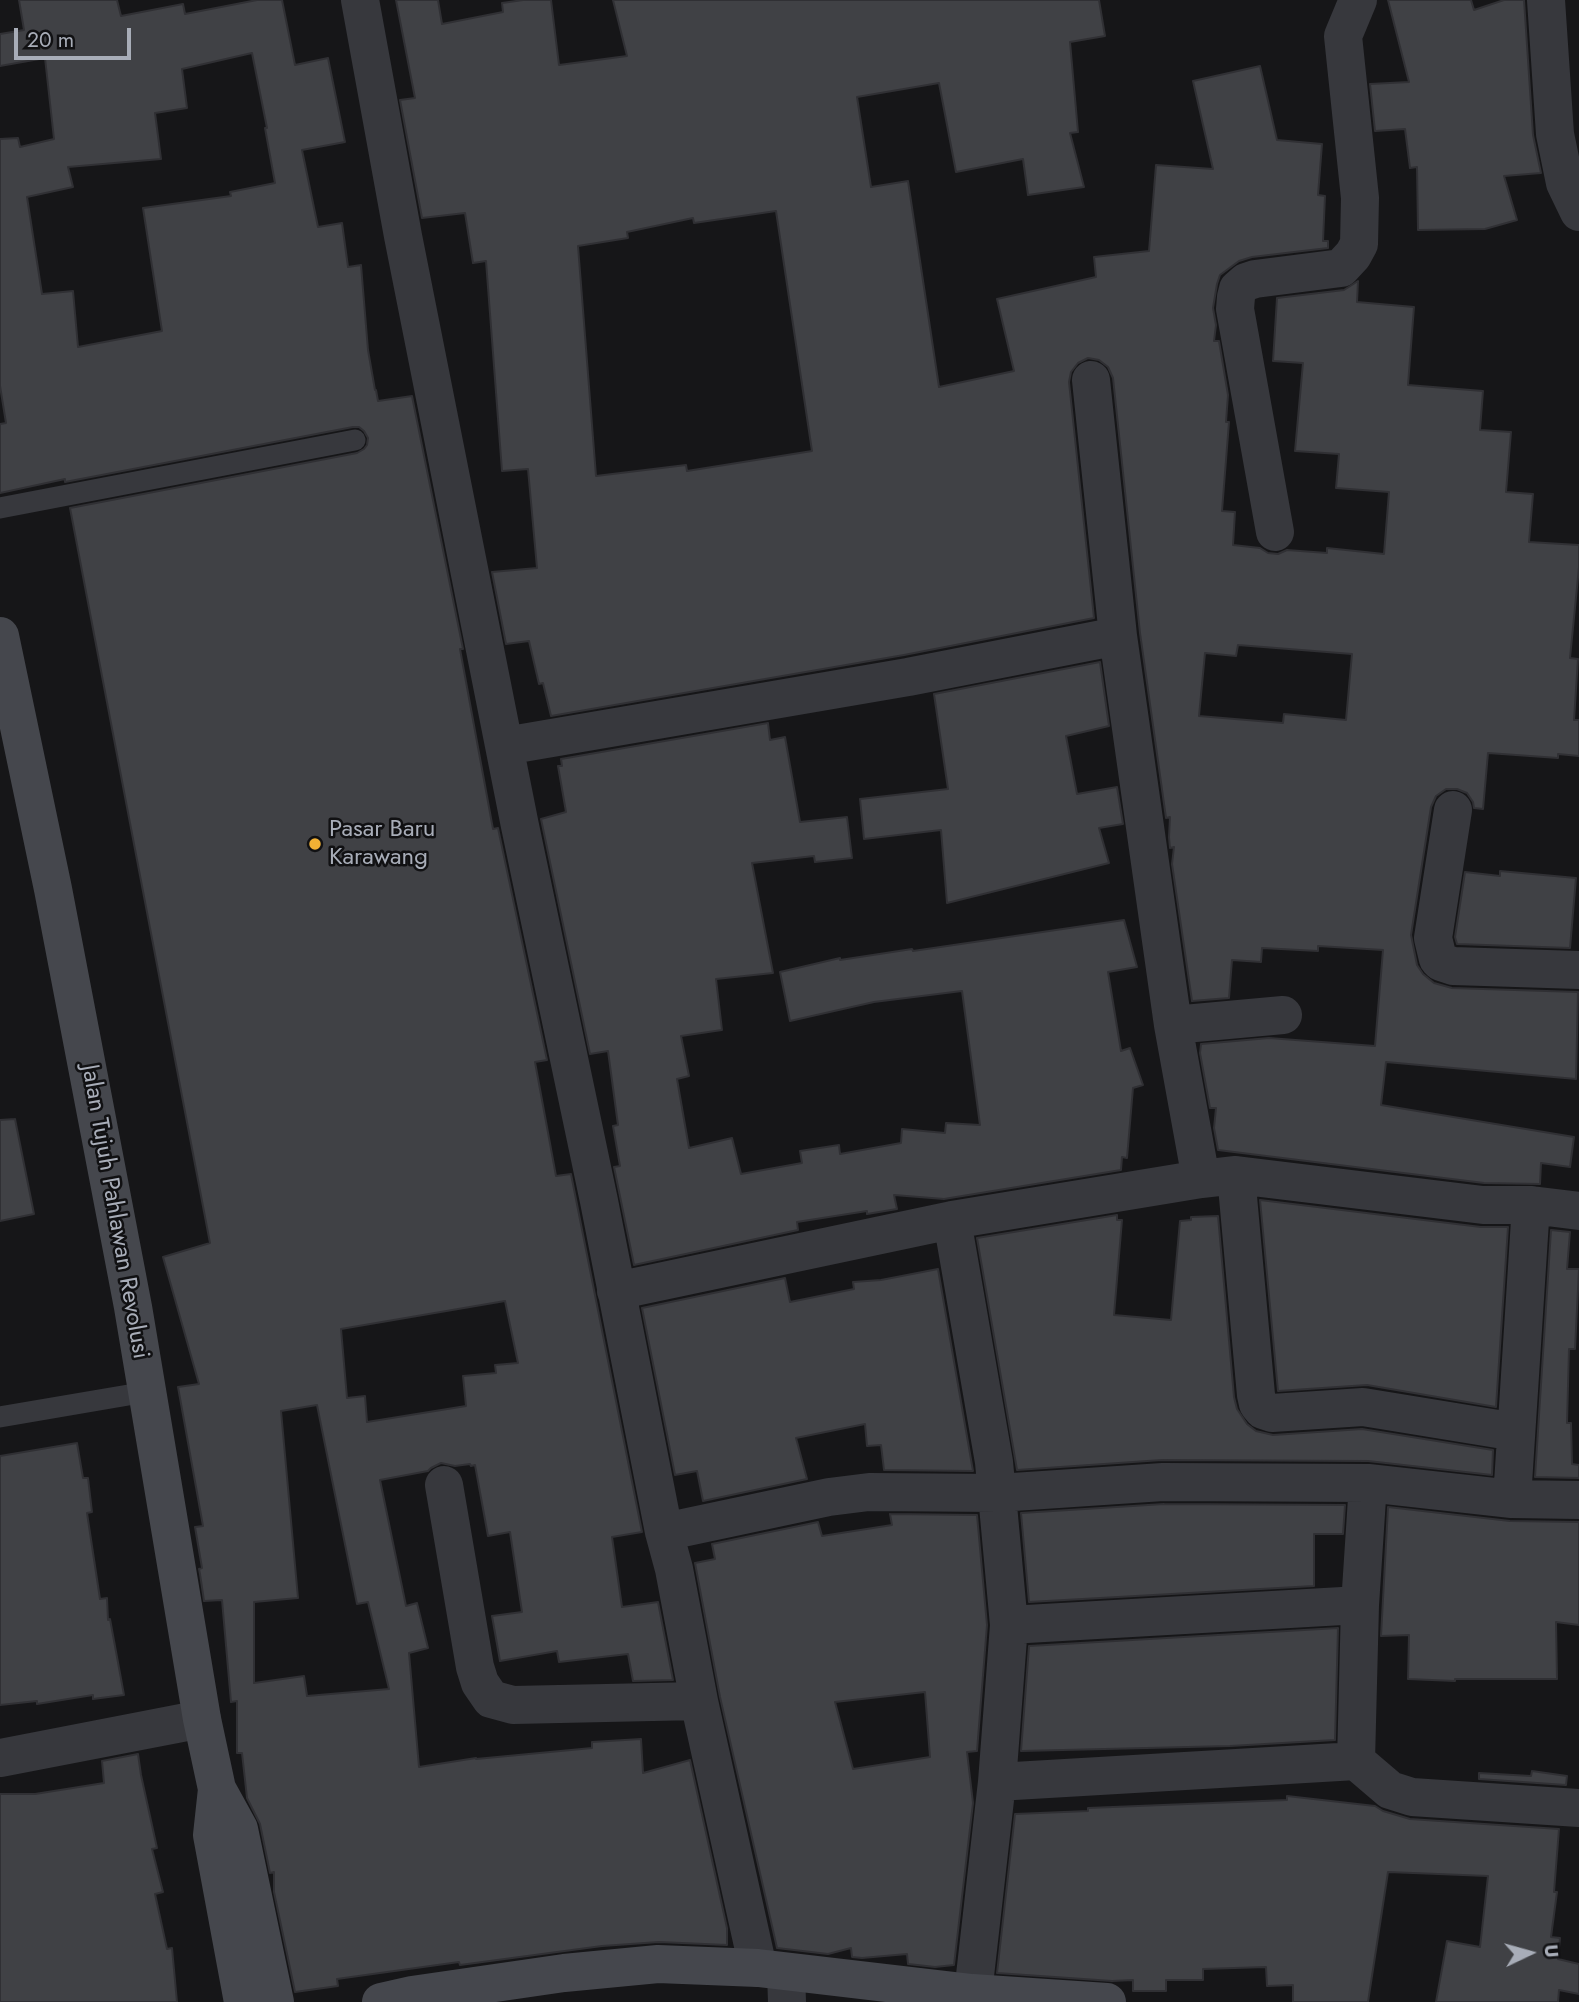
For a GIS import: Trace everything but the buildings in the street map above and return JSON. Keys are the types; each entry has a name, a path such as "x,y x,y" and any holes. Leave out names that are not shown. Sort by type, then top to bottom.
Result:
{"main road":[{"name":"Jalan Tujuh Pahlawan Revolusi","path":"0,636 63,943 133,1307 202,1719 217,1790 239,1829 275,2002"},
{"name":"Jalan Tujuh Pahlawan Revolusi","path":"217,1790 212,1835 243,2002"},
{"path":"381,2002 564,1973 658,1964 777,1981 972,1998 1107,2002"}],"street":[{"path":"360,0 403,236 520,826 599,1201 699,1701 777,1981"},
{"path":"1275,532 1235,309 1236,298 1238,289 1255,279 1341,268 1359,244 1360,198 1343,36 1358,0"},
{"path":"1546,0 1555,134 1565,183 1579,212"},
{"path":"1091,380 1118,636 1173,1025 1219,1177 1258,1405 1272,1413 1363,1407 1516,1432"},
{"path":"505,746 908,677 1118,636"},
{"path":"1453,810 1433,938 1438,959 1453,966 1579,970"},
{"path":"1173,1025 1283,1015"},
{"path":"616,1291 952,1220 1219,1177 1483,1205 1531,1205 1579,1211"},
{"path":"1512,1499 1531,1205"},
{"path":"952,1220 998,1493 1009,1625 997,1782 972,1998"},
{"path":"664,1532 829,1497 869,1492 998,1493 1163,1482 1368,1483 1512,1499 1579,1500"},
{"path":"1356,1761 1360,1605 1368,1483"},
{"path":"444,1485 475,1667 480,1683 491,1699 513,1705 699,1701"},
{"path":"1009,1625 1360,1605"},
{"path":"0,1758 202,1719"},
{"path":"997,1782 1356,1761 1390,1790 1412,1797 1579,1808"}],"lane":[{"path":"0,508 355,440"},
{"path":"0,1417 146,1392"}],"place":[{"name":"Pasar Baru Karawang","path":"315,844"}]}
